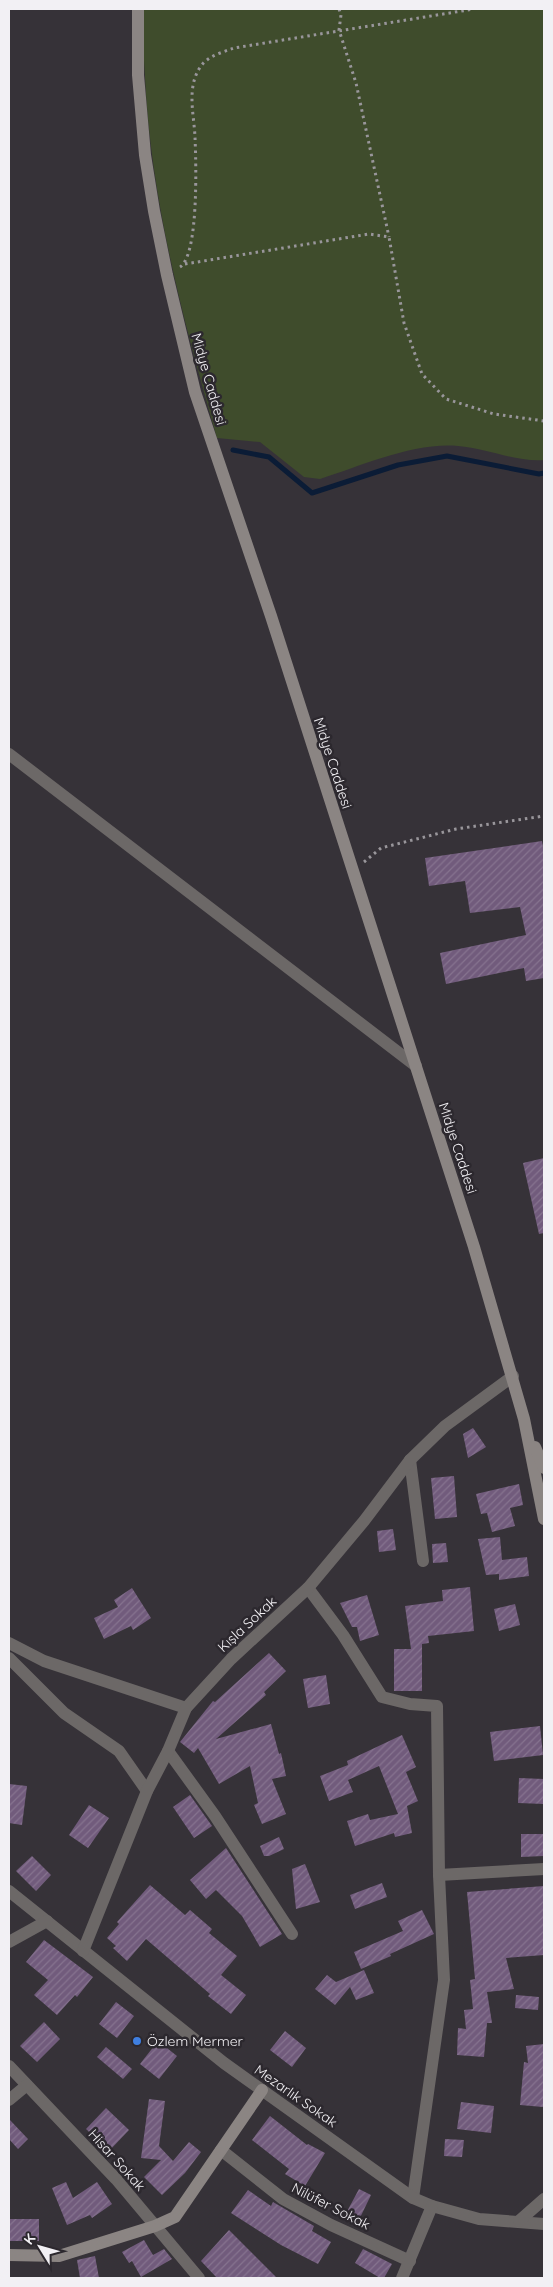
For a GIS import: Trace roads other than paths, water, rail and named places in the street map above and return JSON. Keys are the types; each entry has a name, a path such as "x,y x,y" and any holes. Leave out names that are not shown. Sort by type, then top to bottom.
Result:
{"main road":[{"name":"Midye Caddesi","path":"138,9 138,75 145,155 166,275 203,417 271,616 352,873 474,1247 524,1419 544,1519"},
{"path":"524,1419 544,1468"},
{"path":"9,2255 59,2256 155,2226 175,2216 262,2090"}],"street":[{"path":"9,754 416,1066"},
{"name":"Kışla Sokak","path":"83,1951 146,1791 168,1751 186,1708 231,1659 308,1588 364,1521 410,1460 445,1426 512,1376"},
{"path":"410,1460 423,1561"},
{"path":"308,1588 343,1635 382,1697 410,1704 437,1706 439,1875 444,1980 413,2198"},
{"path":"9,1643 44,1661 186,1708"},
{"path":"9,1658 64,1713 119,1751 146,1791"},
{"path":"168,1751 215,1816 292,1934"},
{"path":"439,1875 544,1869"},
{"name":"Mezarlık Sokak","path":"9,1891 224,2063 413,2198 432,2206 479,2219 544,2224"},
{"path":"9,1942 47,1922"},
{"name":"Hisar Sokak","path":"9,2066 116,2179 199,2278"},
{"path":"9,2100 27,2085"},
{"name":"Nilüfer Sokak","path":"221,2150 283,2199 331,2225 410,2261"},
{"path":"519,2221 544,2199"},
{"path":"402,2278 432,2206"}],"waterway":[{"path":"233,450 269,457 312,493 398,465 447,456 539,474 544,473"}],"place":[{"name":"Özlem Mermer","path":"137,2041"}]}
